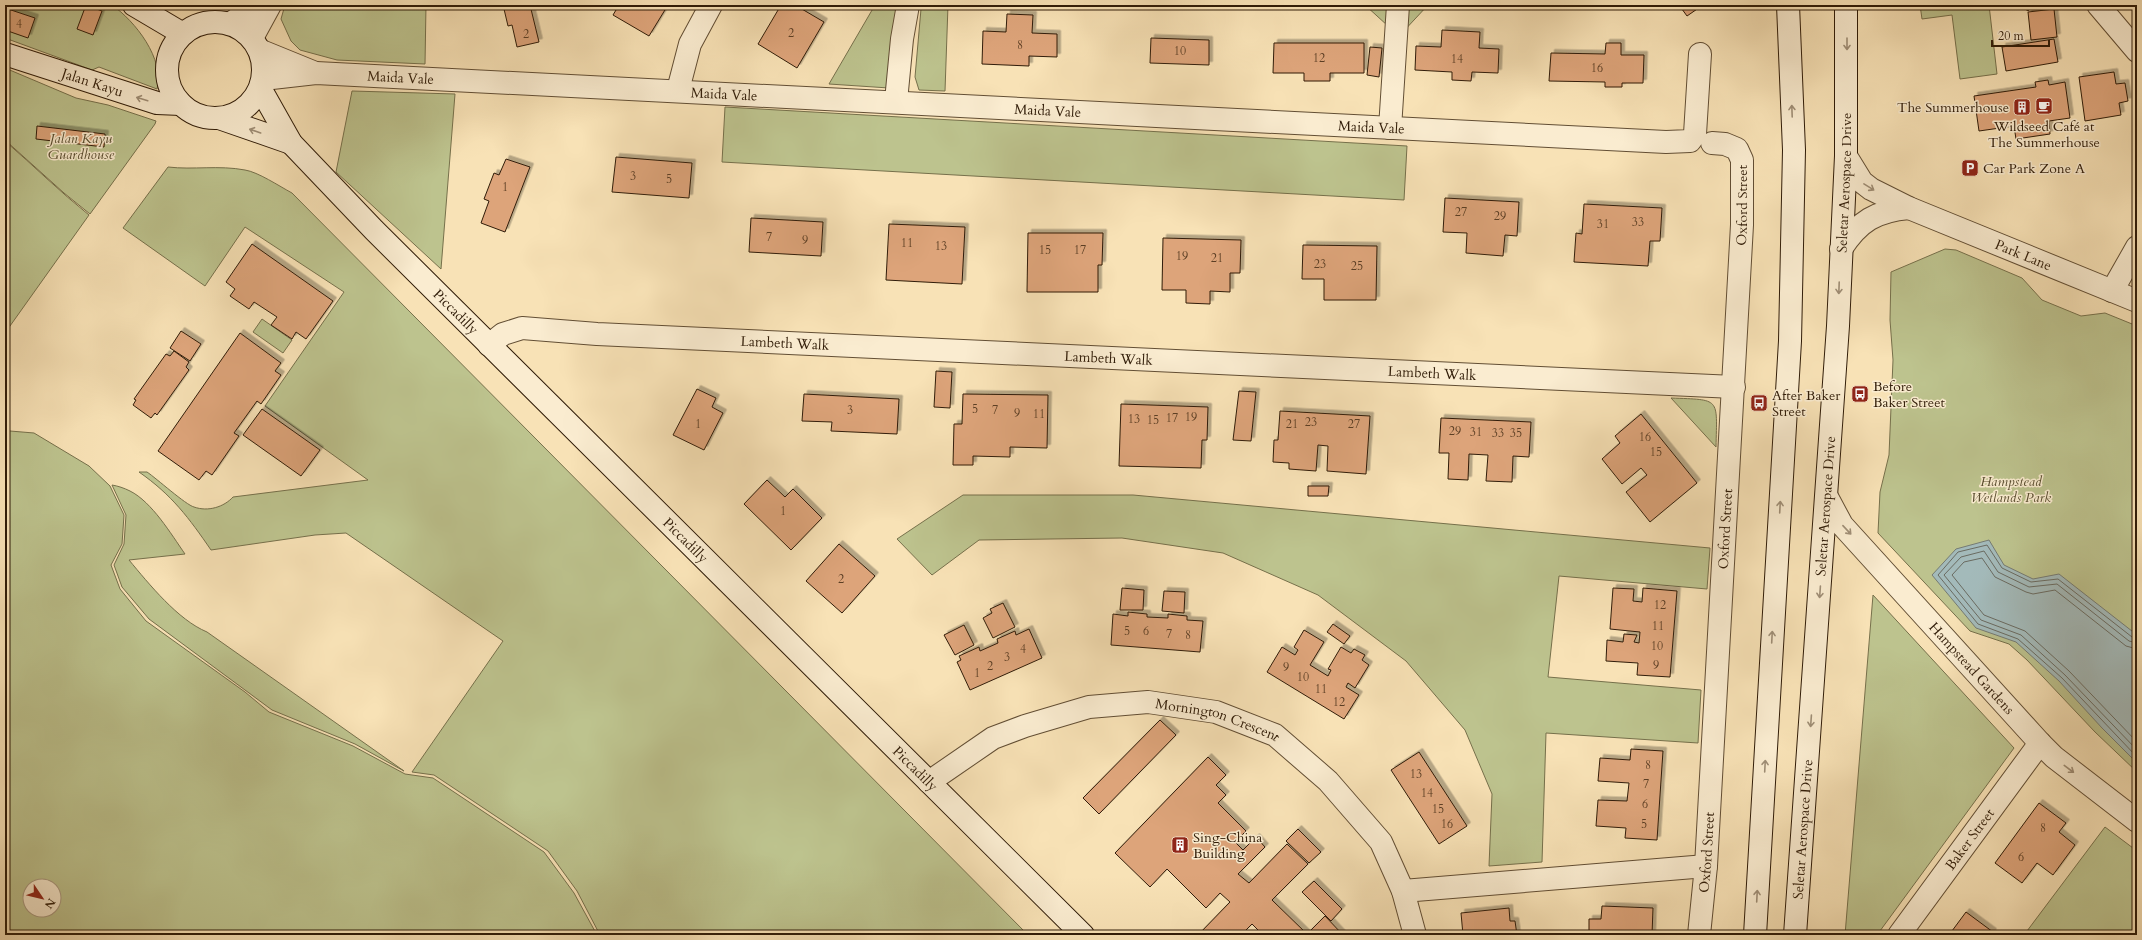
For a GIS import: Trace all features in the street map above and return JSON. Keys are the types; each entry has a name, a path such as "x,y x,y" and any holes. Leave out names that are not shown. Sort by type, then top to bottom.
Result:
{"street":[{"path":"134,5 182,34"},
{"path":"230,24 256,5"},
{"path":"256,44 270,5"},
{"path":"678,90 690,44 711,5"},
{"path":"896,101 902,40 908,5"},
{"path":"1390,128 1398,5"},
{"path":"1755,935 1790,341 1794,150 1788,5"},
{"name":"Seletar Aerospace Drive","path":"1795,935 1838,326 1846,156 1846,5"},
{"path":"2098,5 2137,51"},
{"path":"218,21 230,24 242,30 256,44 262,60 261,84 253,100 243,109 232,115 219,118 195,114 180,104 172,91 167,76 168,61 173,46 182,34 205,22 218,21"},
{"name":"Maida Vale","path":"256,44 316,73"},
{"name":"Jalan Kayu","path":"5,54 157,103 180,104"},
{"name":"Maida Vale","path":"261,84 316,73 896,101 1666,142 1690,141 1695,134 1700,54"},
{"name":"Piccadilly","path":"261,84 291,143 374,230 1083,935"},
{"name":"Piccadilly","path":"219,118 291,143"},
{"name":"Oxford Street","path":"1700,935 1706,866 1742,225 1742,160 1737,149 1725,144 1712,143"},
{"name":"Park Lane","path":"1846,156 1862,182 1909,208 2137,301"},
{"path":"1841,249 1849,237 1880,212 1909,208"},
{"path":"2112,291 2137,247"},
{"name":"Lambeth Walk","path":"489,345 503,334 522,328 597,334 1734,387"},
{"name":"Hampstead Gardens","path":"1827,497 1842,525 2040,743 2054,757 2137,821"},
{"name":"Mornington Crescent","path":"929,782 993,738 1025,726 1089,707 1148,702 1216,712 1275,735 1328,781 1381,842 1404,891 1415,935"},
{"name":"Baker Street","path":"1899,935 2040,743"},
{"path":"1404,891 1706,866"}],"green space":[{"path":"5,5 112,5 130,21 146,42 152,53 157,65 157,89 99,67 92,70 5,38"},
{"path":"285,5 426,5 425,64 337,60 300,50 291,41 281,19"},
{"path":"875,5 900,5 889,88 829,84"},
{"path":"923,5 948,5 945,91 919,90 915,77 921,9"},
{"path":"1365,5 1390,5 1388,26"},
{"path":"1404,5 1428,5 1401,34"},
{"path":"1920,5 1989,5 1997,74 1960,79 1952,15 1922,19"},
{"name":"Jalan Kayu Guardhouse","path":"5,68 76,98 108,105 156,121 90,214 64,193 5,140"},
{"path":"352,91 455,94 441,269 336,172"},
{"path":"725,107 1407,146 1404,200 722,162"},
{"path":"5,141 89,215 5,333"},
{"path":"168,167 226,168 250,171 292,193 1028,935 600,935 577,891 548,851 434,775 412,772 503,641 346,533 315,535 211,550 170,498 139,472 147,472 190,505 205,509 220,506 233,497 368,480 265,406 344,292 245,227 205,286 123,228"},
{"name":"Hampstead Wetlands Park","path":"1945,249 1956,250 2022,278 2042,300 2081,316 2105,313 2137,326 2137,772 2095,732 2027,660 2009,644 1970,631 1878,533 1880,492 1889,455 1893,360 1890,320 1891,272"},
{"path":"262,319 292,340 283,353 253,332"},
{"path":"1671,398 1699,399 1713,404 1716,419 1716,447"},
{"path":"5,429 10,431 34,433 89,466 110,486 124,515 122,544 111,565 120,589 146,621 245,692 269,712 353,746 405,774 433,778 544,852 574,893 597,935 5,935"},
{"path":"112,485 130,491 146,503 167,528 185,554 129,560 175,610 185,619 207,632 404,771 355,744 272,710 149,619 122,587 114,565 124,544 126,515"},
{"path":"963,495 1133,495 1710,548 1707,589 1559,576 1548,677 1701,690 1698,743 1546,733 1542,862 1489,866 1492,794 1465,730 1406,661 1318,595 1223,553 1122,538 979,540 932,575 897,539"},
{"path":"1873,595 2014,748 1877,935 1845,935"},
{"path":"2105,827 2137,851 2137,932 2135,935 2024,935"}],"water":[{"path":"1989,540 2004,565 2033,579 2059,574 2137,635 2137,763 2102,728 2059,681 2016,642 1976,628 1932,575 1956,549"}],"building":[{"path":"86,5 102,11 93,35 77,29"},
{"path":"507,5 530,5 539,42 517,47 512,25 508,26 504,9 508,8"},
{"path":"619,5 668,5 649,36 613,15"},
{"path":"781,5 795,5 824,22 797,68 758,44"},
{"path":"1679,5 1703,5 1687,16"},
{"path":"2020,5 2032,5 2028,11"},
{"path":"5,8 35,18 28,38 5,30"},
{"path":"2054,9 2057,37 2031,40 2028,12"},
{"path":"1007,14 1033,15 1032,33 1057,34 1057,57 1029,56 1029,66 982,64 983,31 1006,32"},
{"path":"1442,30 1480,32 1479,48 1499,49 1498,73 1472,72 1471,81 1452,80 1452,72 1415,70 1416,46 1441,47"},
{"path":"1151,38 1209,40 1209,65 1150,63"},
{"path":"2054,39 2058,62 2006,71 2002,47"},
{"path":"1274,43 1364,43 1364,73 1330,73 1330,81 1304,81 1304,73 1273,73"},
{"path":"1606,43 1621,43 1621,55 1644,55 1643,83 1622,83 1622,87 1605,87 1605,82 1549,81 1551,53 1605,54"},
{"path":"1370,47 1382,48 1379,77 1367,75"},
{"path":"2114,72 2116,84 2125,83 2128,101 2119,103 2121,115 2085,121 2079,77"},
{"name":"The Summerhouse","path":"2048,80 2049,85 2065,82 2070,118 2049,121 2050,134 2016,139 2014,126 1979,131 1974,96 2036,87 2035,82"},
{"path":"37,126 105,134 104,147 36,139"},
{"path":"616,157 692,163 689,198 612,192"},
{"path":"506,159 530,167 505,232 481,223 489,201 484,199 494,173 499,175"},
{"path":"1445,198 1519,202 1517,236 1505,235 1503,256 1466,253 1467,233 1443,232"},
{"path":"1584,204 1662,208 1660,241 1650,241 1648,266 1574,262 1576,233 1582,234"},
{"path":"751,218 823,222 821,256 749,252"},
{"path":"889,224 965,227 962,284 886,280"},
{"path":"1028,233 1103,233 1102,265 1098,265 1098,292 1027,292"},
{"path":"1163,238 1241,240 1240,273 1230,273 1230,292 1210,291 1210,304 1186,303 1186,290 1162,290"},
{"path":"252,244 333,301 306,339 296,332 292,339 271,325 277,317 254,302 249,309 230,296 235,289 226,282"},
{"path":"1303,245 1377,246 1376,300 1324,300 1324,279 1302,279"},
{"path":"181,331 201,344 190,361 170,348"},
{"path":"240,333 281,363 275,371 281,375 261,404 257,401 234,433 239,436 212,475 206,471 199,480 158,451"},
{"path":"174,351 189,362 186,367 189,370 157,415 155,413 151,418 133,405 136,400 134,399 166,354 170,356"},
{"path":"936,371 952,372 950,408 934,407"},
{"path":"697,389 716,398 712,407 723,413 704,450 673,435"},
{"path":"1239,391 1256,392 1251,441 1233,440"},
{"path":"804,394 899,399 897,434 831,431 832,422 802,421"},
{"path":"963,394 1048,395 1047,448 1010,447 1010,457 973,456 973,465 953,465 954,424 962,424"},
{"path":"1121,404 1208,407 1207,440 1202,440 1201,468 1119,466"},
{"path":"262,409 320,450 301,476 243,435"},
{"path":"1280,411 1370,416 1366,474 1327,471 1328,446 1318,445 1316,471 1289,469 1289,463 1273,462 1274,440 1278,440"},
{"path":"1641,414 1697,483 1650,522 1626,492 1647,475 1641,468 1622,484 1602,459 1620,443 1615,436"},
{"path":"1441,418 1531,422 1529,457 1513,456 1512,482 1486,481 1488,455 1469,454 1468,480 1448,479 1449,453 1439,453"},
{"path":"767,480 785,497 793,489 822,518 791,550 744,504"},
{"path":"1308,486 1329,486 1328,496 1308,496"},
{"path":"839,544 875,576 842,613 806,581"},
{"path":"1122,588 1144,590 1143,610 1120,610"},
{"path":"1613,588 1634,589 1633,601 1642,602 1643,588 1677,591 1670,677 1637,675 1638,663 1606,661 1607,640 1623,642 1624,634 1637,635 1634,642 1639,643 1640,632 1610,629"},
{"path":"1164,591 1185,592 1184,613 1162,611"},
{"path":"1003,603 1015,627 993,638 983,618 992,613 990,609"},
{"path":"1128,612 1147,614 1147,617 1168,618 1168,614 1187,616 1187,620 1203,621 1200,652 1111,645 1113,614 1128,616"},
{"path":"1333,624 1350,636 1344,644 1327,632"},
{"path":"964,625 974,645 955,655 944,635"},
{"path":"1029,629 1042,658 970,690 957,662 961,660 959,656 979,647 980,651 998,643 997,639 1015,631 1016,635"},
{"path":"1304,630 1324,642 1310,665 1328,676 1331,670 1328,669 1341,647 1351,653 1354,649 1365,655 1362,660 1369,665 1355,688 1348,683 1346,687 1359,695 1344,719 1267,672 1282,647 1295,655 1298,650 1294,647"},
{"path":"1160,720 1176,735 1099,814 1083,798"},
{"path":"1631,749 1663,751 1657,840 1625,838 1626,828 1596,826 1598,800 1627,801 1629,783 1598,781 1600,758 1630,760"},
{"path":"1419,752 1467,826 1439,844 1391,770"},
{"name":"Sing-China Building","path":"1208,757 1226,775 1216,785 1226,795 1218,803 1246,831 1235,842 1243,850 1256,837 1265,847 1238,874 1249,883 1287,844 1308,864 1272,900 1307,934 1325,916 1343,935 1263,935 1252,924 1241,935 1198,935 1230,902 1220,893 1206,908 1167,869 1150,887 1115,853"},
{"path":"2039,803 2066,823 2059,832 2075,845 2053,875 2037,863 2022,883 1995,863"},
{"name":"Sing-China Building","path":"1298,829 1321,852 1309,863 1286,841"},
{"path":"1314,881 1342,909 1331,921 1302,892"},
{"path":"1602,906 1653,908 1652,935 1589,935 1589,919 1601,919"},
{"path":"1509,908 1510,921 1515,921 1517,935 1463,935 1461,913"},
{"path":"1966,912 1993,932 1991,935 1949,935"}],"place":[{"name":"Wildseed Café at The Summerhouse","path":"2044,106"},
{"name":"The Summerhouse","path":"2022,107"},
{"name":"Car Park Zone A","path":"1970,168"},
{"name":"Before Baker Street","path":"1860,394"},
{"name":"After Baker Street","path":"1759,403"},
{"name":"Sing-China Building","path":"1180,845"}]}
